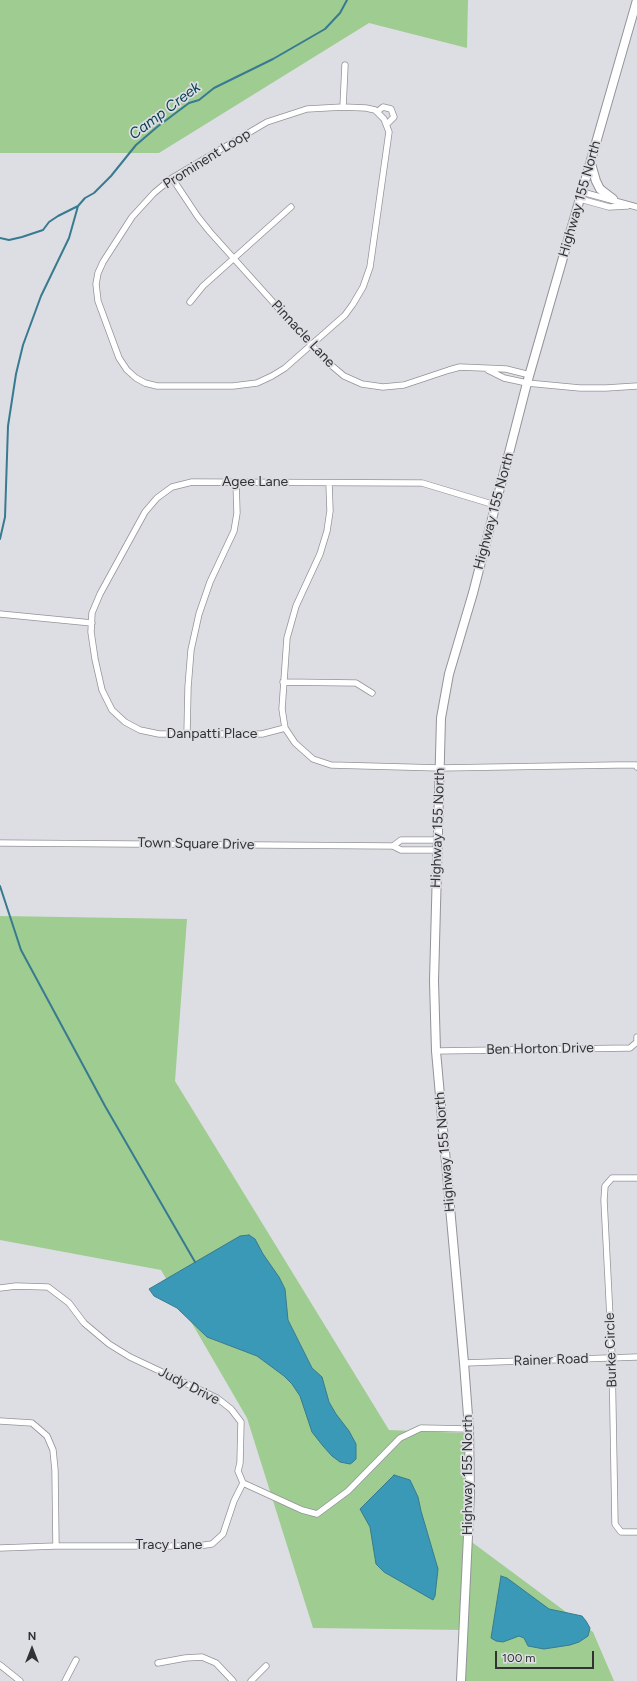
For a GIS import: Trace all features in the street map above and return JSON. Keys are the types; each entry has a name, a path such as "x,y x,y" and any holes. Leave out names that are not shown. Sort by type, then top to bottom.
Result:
{"main road":[{"name":"Highway 155 North","path":"461,1681 470,1494 469,1428 436,1051 434,981 440,732 446,689 528,379 637,0"},
{"path":"591,162 593,175 600,188 613,199"}],"street":[{"path":"343,107 345,65"},
{"name":"Prominent Loop","path":"343,107 366,108 377,112 383,107 391,109 394,117 387,124 388,136 368,276 361,292 350,309 278,373 265,380 244,386 157,386 140,381 127,370 119,358 98,301 96,278 103,262 132,217 154,193 172,178 260,126 275,119 307,109 343,107"},
{"path":"377,112 387,124"},
{"name":"Pinnacle Lane","path":"172,178 202,222 311,345 339,373 356,382 390,387 404,385 455,368 484,368 504,378 528,379 580,388 637,386"},
{"path":"581,195 613,199 634,206"},
{"path":"581,195 609,207 634,206"},
{"path":"190,302 203,286 291,207"},
{"name":"Agee Lane","path":"92,622 92,614 100,594 145,512 157,498 172,487 192,482 422,484 495,505"},
{"path":"187,734 188,687 191,650 199,614 210,582 234,531 237,512 236,482"},
{"path":"329,483 330,511 320,554 296,606 287,638 282,710 285,728 295,743 313,759 331,766 440,768 636,765 637,767"},
{"path":"0,614 92,622"},
{"name":"Danpatti Place","path":"92,622 91,632 102,690 112,710 125,722 140,730 159,734 262,734 285,728"},
{"path":"283,682 356,683 372,693"},
{"name":"Town Square Drive","path":"393,846 401,840 437,840"},
{"name":"Town Square Drive","path":"0,843 393,846 401,850 437,850"},
{"name":"Ben Horton Drive","path":"436,1051 630,1048 637,1042 637,1037"},
{"name":"Burke Circle","path":"637,1178 612,1178 605,1186 604,1200 612,1357 615,1524 621,1532 637,1532"},
{"name":"Judy Drive","path":"0,1288 16,1286 48,1287 69,1303 84,1323 109,1344 141,1362 207,1392 231,1410 241,1422 240,1463 238,1471 243,1483"},
{"name":"Rainer Road","path":"464,1363 637,1357"},
{"path":"0,1421 32,1423 47,1436 53,1450 56,1546"},
{"path":"243,1483 302,1510 317,1514 348,1491 400,1438 421,1428 469,1428"},
{"name":"Tracy Lane","path":"0,1548 98,1545 198,1546 212,1544 223,1534 234,1501 243,1483"},
{"path":"158,1663 185,1658 202,1657 216,1663 233,1681"},
{"path":"65,1681 76,1660"},
{"path":"0,1665 20,1681"},
{"path":"251,1681 266,1666"}],"green space":[{"path":"0,0 468,0 467,48 369,23 159,153 0,153"},
{"path":"0,916 187,919 175,1081 389,1430 464,1433 469,1540 593,1632 614,1681 461,1681 466,1630 313,1628 247,1418 161,1270 0,1240"}],"water":[{"path":"249,1235 255,1239 263,1254 279,1277 285,1289 288,1320 312,1368 322,1377 329,1402 356,1444 356,1459 350,1464 340,1462 332,1456 312,1432 300,1396 292,1384 284,1376 257,1356 207,1337 177,1308 154,1296 149,1289 240,1236"},
{"path":"394,1475 410,1480 418,1497 438,1569 435,1596 433,1600 384,1572 376,1564 370,1527 360,1509"},
{"path":"501,1576 507,1578 549,1609 582,1616 590,1628 588,1636 579,1642 570,1645 544,1649 528,1646 524,1638 519,1636 503,1642 496,1641 491,1638"}],"waterway":[{"name":"Camp Creek","path":"0,238 9,240 43,230 49,222 78,206 85,198 94,193 111,176 136,145 157,127 189,103 199,100 214,88 273,59 325,29 340,13 347,0"},
{"path":"0,539 5,517 8,426 16,374 23,345 41,296 69,238 78,206"},
{"path":"0,886 21,950 105,1106 195,1262"}]}
